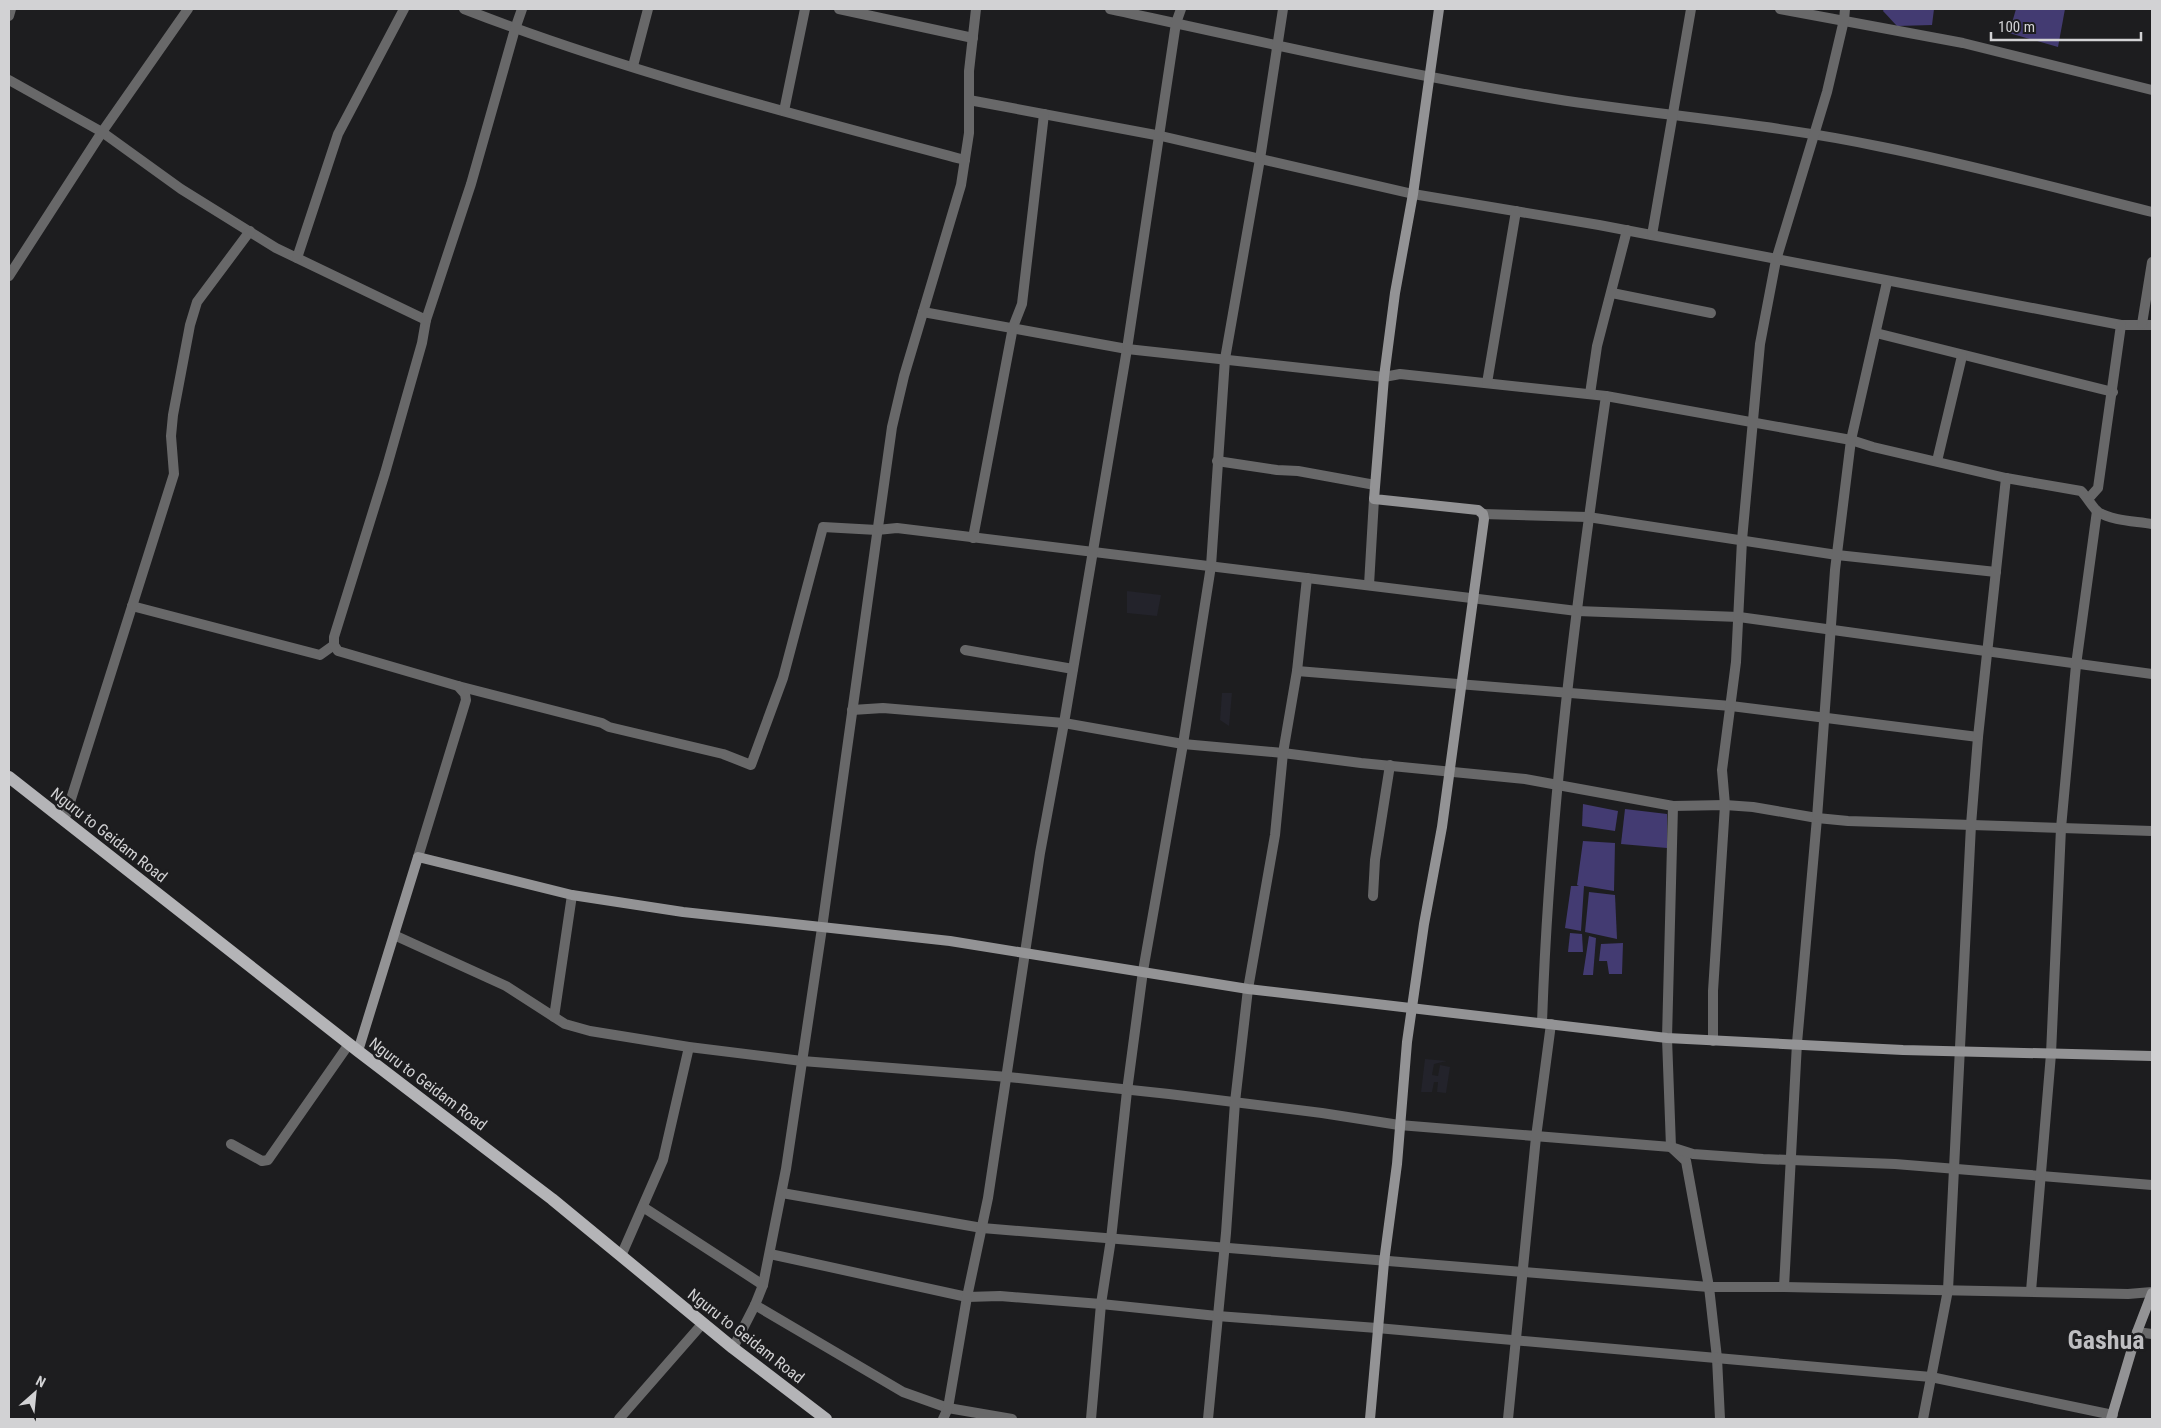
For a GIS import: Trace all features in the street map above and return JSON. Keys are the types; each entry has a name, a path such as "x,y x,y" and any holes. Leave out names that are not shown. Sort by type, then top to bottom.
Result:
{"main road":[{"name":"Nguru to Geidam Road","path":"9,777 353,1048 552,1199 733,1348 826,1419"}],"street":[{"path":"9,16 11,9"},
{"path":"9,276 102,132 188,9"},
{"path":"297,258 338,134 404,9"},
{"path":"464,9 514,28 632,66 784,112 965,160"},
{"path":"522,9 514,28 471,184 426,320 422,343 385,472 334,637 334,645 338,651 458,686 602,723 609,727 723,754 751,765 783,678 823,527 877,530 897,528 1577,611 1739,617 2152,674"},
{"path":"632,66 648,9"},
{"path":"784,112 805,9"},
{"path":"839,9 972,38"},
{"path":"733,1348 755,1306 763,1285 782,1193 822,928 892,427 904,376 961,185 969,133 969,71 976,9"},
{"path":"1110,9 1276,46 1430,77 1556,99 1881,146 2152,212"},
{"path":"943,1419 948,1408 1008,1077 1040,853 1064,723 1127,349 1161,136 1176,23 1181,9"},
{"path":"1091,1419 1101,1304 1111,1239 1127,1091 1143,971 1183,744 1211,566 1225,359 1260,159 1283,9"},
{"path":"1369,585 1384,377 1395,293 1413,194 1439,9"},
{"path":"1652,236 1691,9"},
{"path":"1780,9 1963,43 2152,90"},
{"path":"1713,1041 1713,991 1725,805 1722,770 1731,706 1739,617 1742,540 1760,344 1776,260 1814,135 1844,20 1845,9"},
{"path":"9,80 102,132 181,188 250,231 297,258 426,320"},
{"path":"969,100 1161,136 1413,194 1627,230 1887,282 2122,325 2147,325 2152,262"},
{"path":"973,538 1013,327 1022,304 1044,114"},
{"path":"1487,383 1516,211"},
{"path":"1590,394 1596,346 1612,293 1627,230"},
{"path":"64,821 174,474 171,443 173,415 190,325 198,302 250,231"},
{"path":"1784,1287 1797,1043 1817,818 1837,555 1851,440 1887,282"},
{"path":"1612,293 1711,313"},
{"path":"924,312 1127,349 1384,377 1400,374 1606,396 1851,440 1873,447 2006,478 2080,491 2088,498 2097,511 2108,516 2152,524"},
{"path":"2088,498 2098,488 2122,325"},
{"path":"1876,333 1962,356 2113,392"},
{"path":"1936,461 1962,356"},
{"path":"1508,1419 1547,1023 1545,935 1557,785 1588,518 1606,396"},
{"path":"1217,461 1277,470 1298,471 1375,485"},
{"path":"1923,1419 1948,1290 1971,825 1986,651 2006,478"},
{"path":"1374,499 1478,510 1483,514 1588,518 1837,555 1996,572"},
{"path":"2031,1291 2051,1054 2061,828 2076,665 2097,511"},
{"path":"1370,1419 1377,1328 1397,1164 1399,1125 1412,1007 1463,684 1475,599 1483,514"},
{"path":"1208,1419 1224,1249 1235,1102 1248,989 1275,835 1283,753 1297,671 1307,578"},
{"path":"132,606 320,656 334,645"},
{"path":"965,650 1073,669"},
{"path":"1297,671 1731,706 1978,737"},
{"path":"231,1144 262,1161 268,1160 353,1048 394,935 466,700 465,694 458,686"},
{"path":"852,710 883,708 1064,723 1183,744 1525,779 1673,806 1725,805 1752,807 1817,818 2152,831"},
{"path":"1373,896 1375,860 1390,765"},
{"path":"1673,806 1667,1038 1671,1147 1686,1161 1709,1287 1717,1358 1720,1419"},
{"path":"418,857 572,895 683,912 950,941 1248,989 1667,1038 1959,1051 2152,1056"},
{"path":"554,1017 572,895"},
{"path":"394,935 506,986 565,1024 590,1031 689,1047 802,1061 1008,1077 1235,1102 1399,1125 1671,1147 1693,1154 1895,1164 2041,1174 2152,1185"},
{"path":"621,1256 663,1160 689,1047"},
{"path":"770,1254 967,1297 1000,1296 1101,1304 1217,1316 1377,1328 1932,1377 2112,1417 2137,1332 2152,1293 1709,1287 982,1228 782,1193"},
{"path":"643,1207 763,1285"},
{"path":"755,1306 903,1392 948,1408 1012,1419"},
{"path":"618,1419 703,1323"},
{"path":"2137,1332 2152,1334"}],"shaded area":[{"path":"1884,9 1934,9 1932,25 1897,26 1883,11"},
{"path":"2016,9 2065,9 2058,47 2009,33"},
{"path":"1127,591 1161,595 1157,616 1127,613"},
{"path":"1222,693 1232,693 1229,726 1220,720"},
{"path":"1583,804 1618,811 1615,831 1582,826"},
{"path":"1625,809 1667,814 1667,848 1621,844"},
{"path":"1583,841 1615,843 1614,891 1584,886 1581,931 1565,928 1571,886 1579,886 1577,885"},
{"path":"1589,892 1615,895 1617,939 1585,932"},
{"path":"1570,933 1582,934 1583,952 1568,952"},
{"path":"1589,936 1596,938 1593,975 1583,975"},
{"path":"1623,943 1622,974 1609,974 1607,961 1599,961 1601,944"},
{"path":"1425,1059 1447,1061 1434,1064 1432,1075 1438,1076 1440,1065 1450,1067 1446,1093 1437,1092 1438,1082 1434,1082 1432,1092 1421,1092"}],"district":[{"name":"Gashua","path":"2106,1340"}]}
